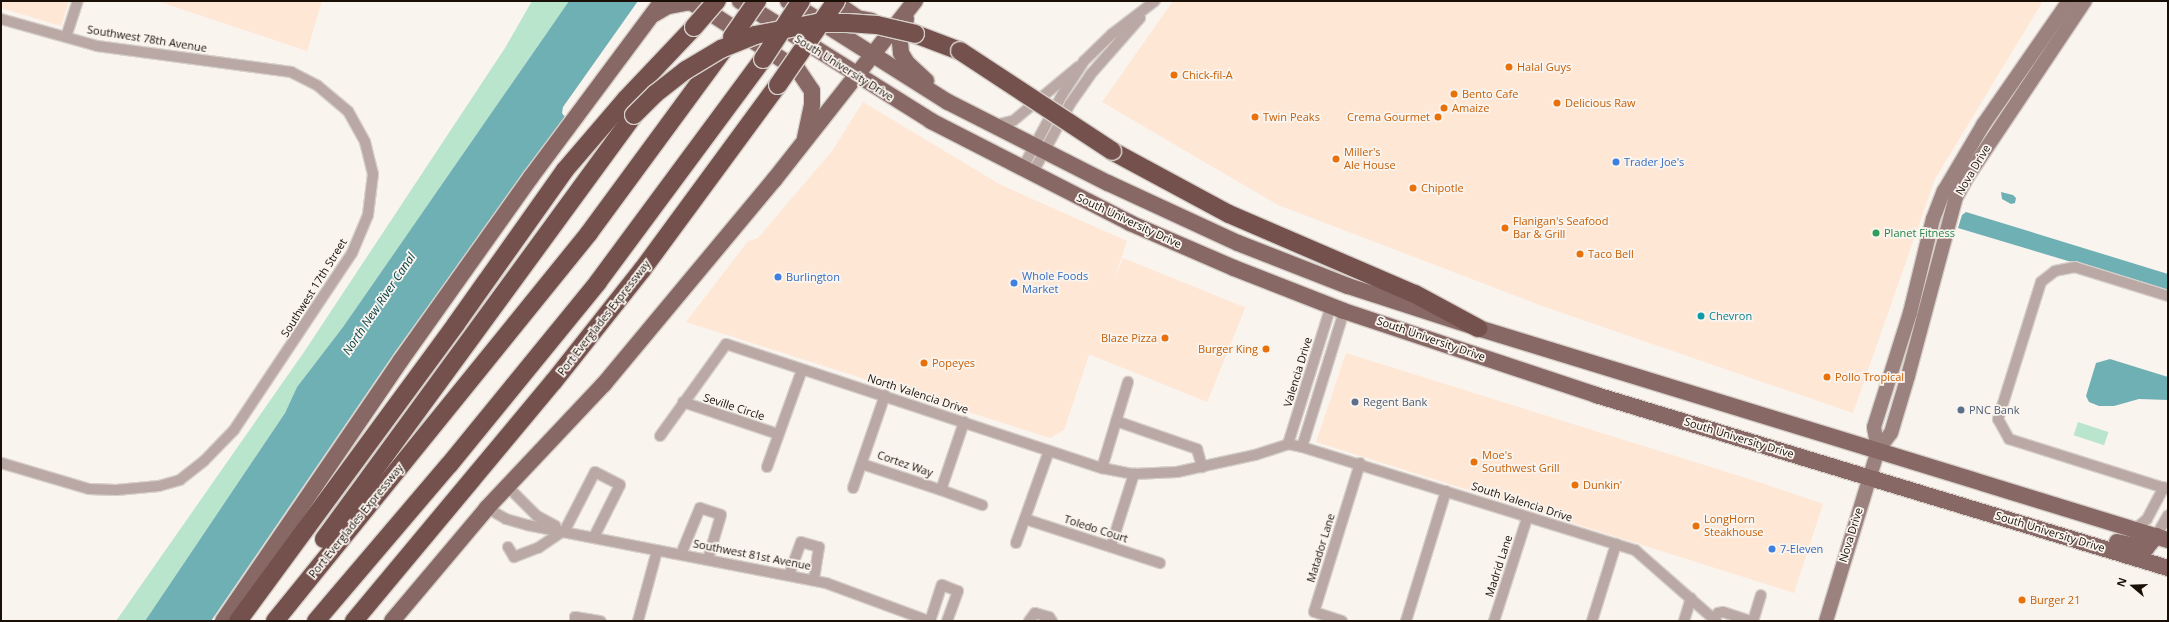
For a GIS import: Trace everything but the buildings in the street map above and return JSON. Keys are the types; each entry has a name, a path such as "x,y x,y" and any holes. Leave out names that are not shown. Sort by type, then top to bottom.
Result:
{"highway":[{"path":"238,621 456,324 565,170 626,99 694,27 716,1"},
{"name":"Port Everglades Expressway","path":"275,621 584,239 757,1"},
{"path":"316,621 449,465 598,282 763,59 801,1"},
{"name":"Port Everglades Expressway","path":"354,621 642,270 732,151 834,1"},
{"path":"267,621 305,563 388,454 634,115 656,94 686,70 720,49 755,35 817,23 877,25 915,34 960,51 1112,151 1229,214 1414,294 1478,328"},
{"path":"369,621 460,493"}],"main road":[{"path":"223,621 401,360 662,1"},
{"name":"South University Drive","path":"740,1 857,77 931,121 1027,171 1154,234 1338,308 1596,395 2168,568"},
{"path":"788,1 873,57 948,102 1038,149 1238,243 1348,286 1478,328 2162,538"},
{"path":"834,1 857,18 869,21 888,19 912,5"},
{"path":"649,18 668,6 690,2 715,16 798,70 812,91 812,105 805,141"},
{"path":"392,621 487,508 604,384 805,141 873,57 912,5"},
{"path":"912,5 900,42 903,58 948,102"},
{"path":"2056,533 2146,548 2162,538"},
{"path":"2152,563 2168,555"}],"street":[{"path":"66,37 78,1"},
{"name":"Nova Drive","path":"1826,621 1878,450 1891,433 1908,376 1948,222 1956,198 1968,174 2069,1"},
{"name":"Nova Drive","path":"1878,450 1874,427 1910,313 1933,219 1954,172 1983,125 2018,88 2085,1"},
{"path":"991,125 1014,121 1084,61 1112,34 1153,3"},
{"path":"1038,149 1086,80 1153,3"},
{"name":"Southwest 78th Avenue","path":"1,19 97,46 291,72"},
{"path":"1027,171 1084,61"},
{"name":"Southwest 17th Street","path":"1,463 89,489 116,490 171,483 180,480 204,461 234,430 352,253 368,215 373,174 365,142 348,111 318,86 291,72"},
{"path":"1968,174 1981,144 1983,125"},
{"path":"2134,530 2147,519 2166,488 2009,439 1998,420 2041,282 2055,271 2075,268 2168,296"},
{"path":"1302,446 1338,308"},
{"name":"Valencia Drive","path":"1288,444 1338,308"},
{"name":"North Valencia Drive","path":"726,344 802,370 885,395 1102,468 1134,474 1177,472 1202,467 1288,444 1302,446"},
{"name":"Seville Circle","path":"660,436 726,344"},
{"path":"767,467 802,370"},
{"path":"1102,468 1128,382"},
{"name":"Cortez Way","path":"885,395 862,464 941,490 964,422"},
{"name":"Seville Circle","path":"683,402 778,434"},
{"path":"1116,421 1197,449 1202,467"},
{"name":"South Valencia Drive","path":"1302,446 1360,463 1527,518 1616,544 1646,557 1715,620 1718,613 1723,612 1752,621 1761,595"},
{"path":"1016,543 1049,451"},
{"name":"Matador Lane","path":"1342,621 1314,612 1360,463"},
{"path":"853,488 862,464"},
{"path":"508,547 514,557 538,548 565,530 594,472 620,485 594,537"},
{"path":"1111,546 1134,474"},
{"name":"Southwest 81st Avenue","path":"508,487 538,516 565,530"},
{"path":"941,490 982,505"},
{"path":"1406,621 1446,491"},
{"name":"Southwest 81st Avenue","path":"487,508 506,519 565,530 657,551 681,554 814,580 930,621"},
{"path":"681,554 700,508 721,515 708,559"},
{"path":"2162,538 2168,515"},
{"name":"Madrid Lane","path":"1494,621 1527,518"},
{"name":"Toledo Court","path":"1025,519 1160,563"},
{"path":"789,575 801,542 819,547 814,580"},
{"path":"1592,621 1616,544"},
{"path":"638,621 657,551"},
{"path":"930,621 942,586 958,591 947,621"},
{"path":"1684,621 1691,598"},
{"path":"1029,621 1035,612 1050,617 1052,621"},
{"path":"575,621 575,617 601,621"}],"shaded area":[{"path":"1,1 69,1 61,26 1,8"},
{"path":"157,1 322,1 307,51"},
{"path":"1173,1 2043,1 1935,179 1853,413 1545,307 1278,205 1102,102"},
{"path":"863,102 1001,185 1127,241 1064,430 1050,438 686,322 748,241 758,238 832,151"},
{"path":"1123,258 1245,307 1207,402 1085,353"},
{"path":"1346,353 1762,483 1823,504 1794,593 1316,442"}],"green space":[{"path":"532,1 569,1 343,327 297,387 285,413 145,621 116,621 304,352 505,48"},
{"path":"2078,422 2108,432 2104,445 2074,435"}],"water":[{"name":"North New River Canal","path":"569,1 638,1 563,107 562,113 565,117 395,352 211,621 145,621 285,413 297,387 343,327"},
{"path":"2001,192 2013,195 2016,198 2015,203 2011,204 2002,199"},
{"path":"1966,212 2168,274 2168,291 1958,228 1962,215"},
{"path":"2110,359 2168,377 2168,400 2139,399 2114,406 2099,406 2089,402 2086,396 2096,363"}],"place":[{"name":"Halal Guys","path":"1509,67"},
{"name":"Chick-fil-A","path":"1174,75"},
{"name":"Bento Cafe","path":"1454,94"},
{"name":"Delicious Raw","path":"1557,103"},
{"name":"Amaize","path":"1444,108"},
{"name":"Twin Peaks","path":"1255,117"},
{"name":"Crema Gourmet","path":"1438,117"},
{"name":"Miller's Ale House","path":"1336,159"},
{"name":"Trader Joe's","path":"1616,162"},
{"name":"Chipotle","path":"1413,188"},
{"name":"Flanigan's Seafood Bar & Grill","path":"1505,228"},
{"name":"Planet Fitness","path":"1876,233"},
{"name":"Taco Bell","path":"1580,254"},
{"name":"Burlington","path":"778,277"},
{"name":"Whole Foods Market","path":"1014,283"},
{"name":"Chevron","path":"1701,316"},
{"name":"Blaze Pizza","path":"1165,338"},
{"name":"Burger King","path":"1266,349"},
{"name":"Popeyes","path":"924,363"},
{"name":"Pollo Tropical","path":"1827,377"},
{"name":"Regent Bank","path":"1355,402"},
{"name":"PNC Bank","path":"1961,410"},
{"name":"Moe's Southwest Grill","path":"1474,462"},
{"name":"Dunkin'","path":"1575,485"},
{"name":"LongHorn Steakhouse","path":"1696,526"},
{"name":"7-Eleven","path":"1772,549"},
{"name":"Burger 21","path":"2022,600"}]}
